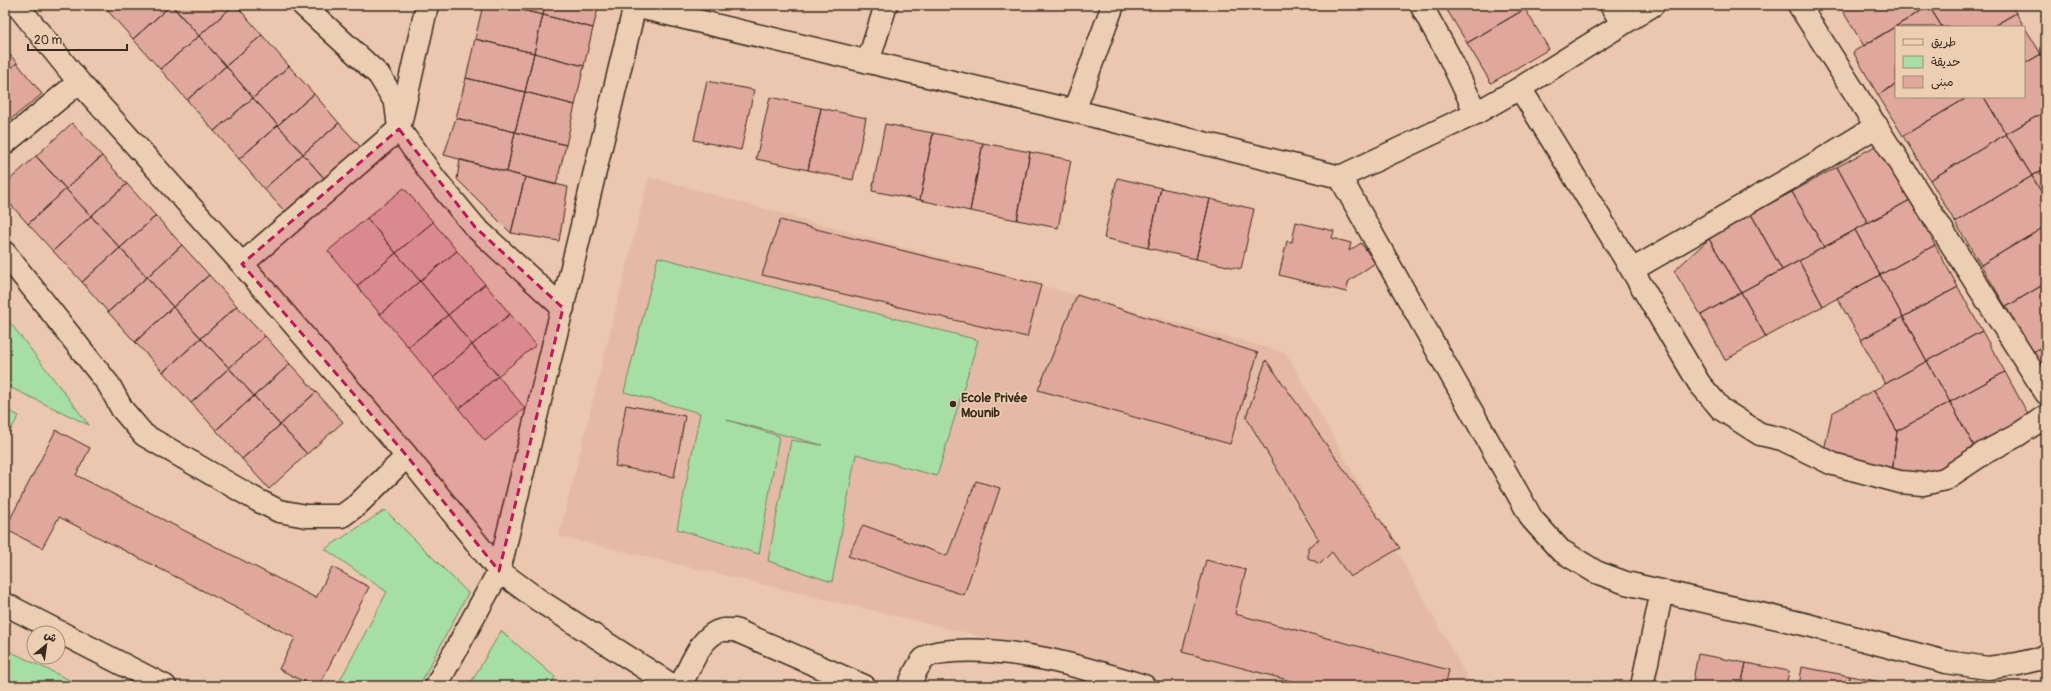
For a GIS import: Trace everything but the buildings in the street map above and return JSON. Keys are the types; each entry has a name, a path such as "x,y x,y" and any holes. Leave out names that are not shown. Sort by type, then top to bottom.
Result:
{"street":[{"path":"17,5 79,82 242,264 407,456 498,571 540,601 673,686"},
{"path":"303,5 379,75 396,103 399,128 435,179 475,227 563,308"},
{"path":"242,264 399,128 427,5"},
{"path":"868,62 886,5"},
{"path":"1074,111 1114,5"},
{"path":"1421,5 1450,58 1476,114"},
{"path":"436,686 498,571 635,6 1074,111 1340,177 1476,114 1520,88 1616,14 1653,5"},
{"path":"1799,5 2046,393"},
{"path":"5,143 79,82"},
{"path":"1520,88 1632,270 1699,383 1721,408 1760,434 1782,439 1833,464 1900,482 1923,484 1945,479 2046,416"},
{"path":"1632,270 1877,126"},
{"path":"1340,177 1532,519 1560,550 1596,572 1626,583 1808,625 1946,662 1988,668 2018,664 2046,657"},
{"path":"5,253 105,379 122,409 144,435 256,500 279,511 306,516 342,516 357,505 407,456"},
{"path":"1642,686 1662,591"},
{"path":"5,604 165,686"},
{"path":"680,686 701,646 710,636 722,630 735,630 864,686"},
{"path":"909,686 918,668 926,657 940,652 967,650 1030,656 1098,672 1144,686"}],"highlighted area":[{"path":"399,129 475,227 563,308 499,571 407,456 242,264"}],"shaded area":[{"name":"Ecole Privée Mounib","path":"649,177 1286,353 1472,686 1190,686 559,536"}],"green space":[{"path":"658,257 978,340 937,476 856,454 832,582 768,561 791,440 822,445 727,420 779,436 759,554 677,529 700,413 624,392"},
{"path":"5,316 89,425 5,385"},
{"path":"5,409 19,416 5,439"},
{"path":"385,510 468,593 419,686 337,686 387,592 325,549"},
{"path":"501,631 555,677 550,686 469,686"},
{"path":"5,649 26,659 26,665 38,665 82,686 5,686"}],"place":[{"name":"Ecole Privée Mounib","path":"953,404"}]}
